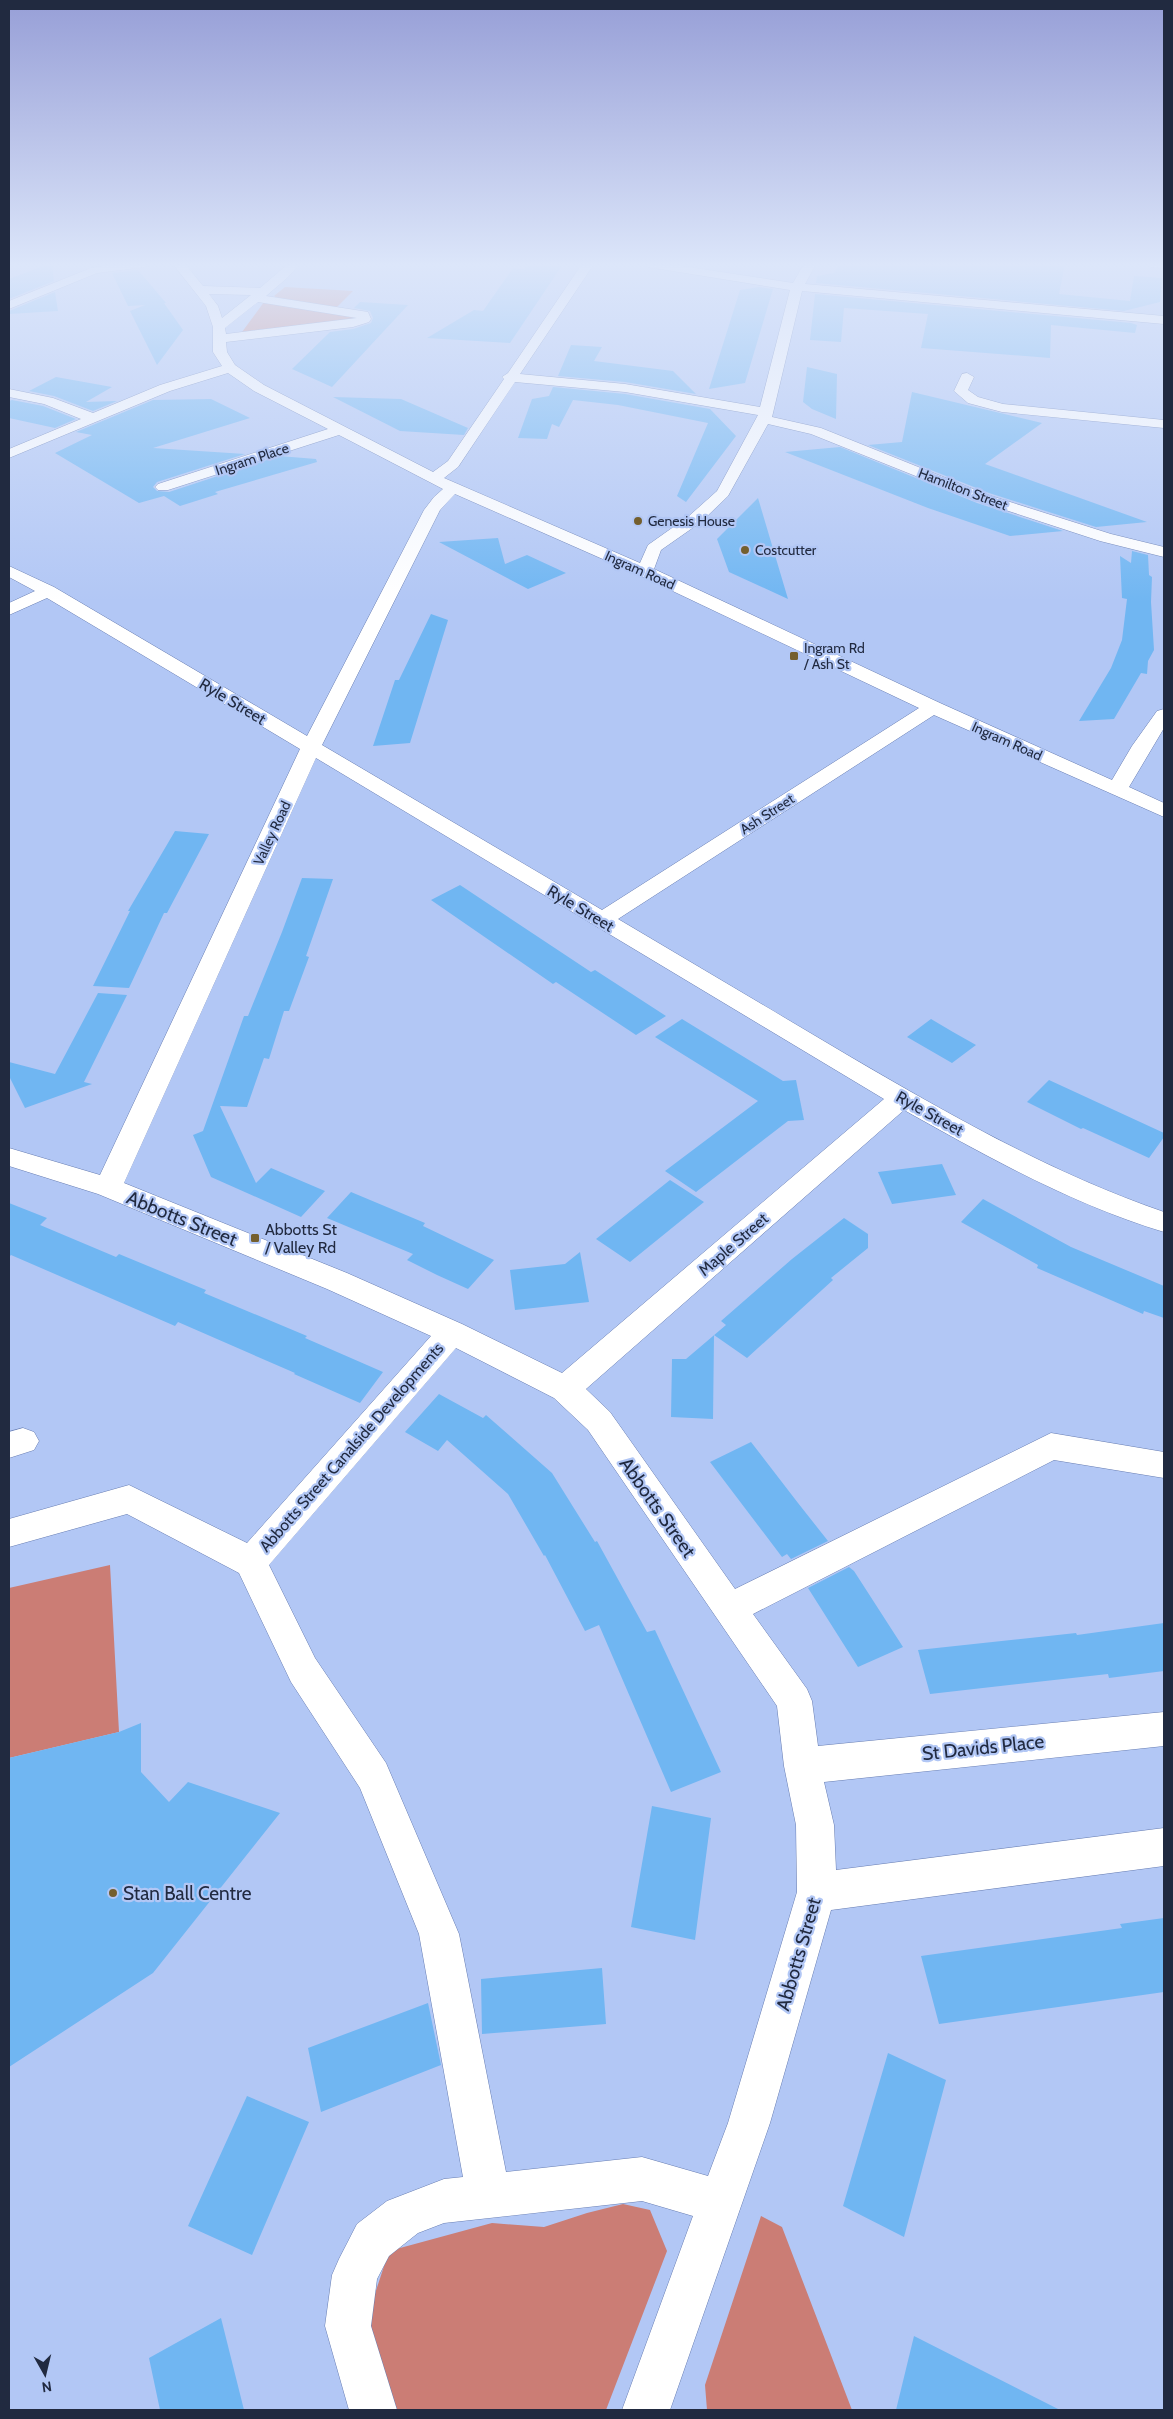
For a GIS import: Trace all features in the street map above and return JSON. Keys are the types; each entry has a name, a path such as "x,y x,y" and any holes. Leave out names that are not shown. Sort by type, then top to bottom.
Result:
{"street":[{"path":"9,454 166,388 202,377"},
{"name":"Ingram Road","path":"243,377 259,388 453,488 644,571 933,707 1164,811"},
{"name":"Hamilton Street","path":"509,377 625,388 765,416 816,432 992,501 1106,538 1164,552"},
{"path":"434,478 452,464 509,377"},
{"path":"644,571 654,548 694,519 723,493 765,416 775,377"},
{"path":"967,377 961,391 972,400 1002,408 1164,424"},
{"path":"9,393 48,401 92,418"},
{"name":"Ingram Place","path":"163,487 340,430"},
{"name":"Valley Road","path":"108,1187 311,747 432,510 439,500 453,488"},
{"name":"Ryle Street","path":"9,571 48,591 902,1098 1030,1168 1123,1209 1164,1222"},
{"path":"9,610 48,591"},
{"name":"Ash Street","path":"601,920 933,707"},
{"path":"1117,790 1142,746 1164,715"},
{"name":"Maple Street","path":"565,1389 902,1098"},
{"name":"Abbotts Street","path":"9,1157 108,1187 337,1281 452,1332 565,1389 599,1421 794,1701 802,1766 815,1824 817,1892 749,2123 646,2410"},
{"name":"Abbotts Street Canalside Developments","path":"250,1562 452,1332"},
{"path":"729,1609 1051,1446 1164,1465"},
{"path":"9,1533 129,1499 250,1562 303,1670 373,1776 439,1934 489,2196"},
{"name":"St Davids Place","path":"802,1766 1164,1729"},
{"path":"817,1892 1164,1847"},
{"path":"373,2410 348,2326 355,2275 373,2240 403,2217 444,2201 642,2180 721,2202"}],"shaded area":[{"path":"110,1565 119,1732 9,1758 9,1588"},
{"path":"623,2204 650,2210 667,2251 606,2410 397,2410 367,2318 389,2251 492,2223 544,2227"},
{"path":"761,2216 782,2227 852,2410 707,2410 705,2385"}],"building":[{"path":"56,377 112,387 86,402 117,401 93,411 54,396 29,391"},
{"path":"310,377 341,377 332,387"},
{"path":"568,377 679,377 696,394 625,382"},
{"path":"713,377 747,377 745,383 709,389"},
{"path":"806,377 837,377 836,419 812,409 803,402"},
{"path":"553,387 625,394 710,409 736,436 686,502 677,496 708,423 618,405 573,400 559,427 552,424 547,439 518,438 532,399 549,396"},
{"path":"912,392 1042,423 985,464 1147,522 1096,527 989,493 868,445 902,442"},
{"path":"333,397 401,399 468,428 464,435 400,431"},
{"path":"211,399 250,418 153,448 245,454 157,482 153,487 157,491 169,492 279,456 316,459 317,462 215,492 218,494 180,506 164,496 139,503 55,453 92,435 76,432 153,400"},
{"path":"9,401 43,406 76,419 55,428 9,418"},
{"path":"840,447 977,503 1063,531 1010,536 928,508 785,452"},
{"path":"758,498 788,599 729,572 717,539"},
{"path":"498,538 505,564 527,555 566,573 528,589 439,542"},
{"path":"1132,551 1148,555 1149,575 1152,577 1151,602 1154,650 1148,661 1147,674 1141,673 1114,719 1079,721 1111,668 1122,640 1127,599 1122,598 1120,556 1131,563"},
{"path":"431,614 448,620 410,743 373,746 395,680 399,680"},
{"path":"175,831 209,834 167,913 164,913 129,988 93,986 130,911 128,911"},
{"path":"302,878 333,879 306,956 309,957 289,1011 284,1011 269,1059 264,1058 247,1107 220,1106 256,1183 271,1168 325,1191 301,1217 211,1177 193,1135 203,1131 244,1016 248,1016"},
{"path":"460,885 591,972 595,970 666,1016 636,1035 556,982 553,984 431,900"},
{"path":"98,993 127,995 84,1082 92,1084 25,1108 9,1076 9,1062 55,1074"},
{"path":"682,1019 783,1081 796,1080 804,1120 788,1121 696,1192 665,1171 758,1101 655,1037"},
{"path":"931,1019 976,1045 952,1063 907,1037"},
{"path":"1049,1080 1164,1133 1164,1137 1149,1158 1083,1128 1081,1129 1027,1102"},
{"path":"942,1164 956,1195 892,1204 878,1172"},
{"path":"670,1180 704,1202 630,1262 596,1239"},
{"path":"351,1192 425,1223 423,1226 494,1260 468,1289 437,1275 407,1260 413,1254 327,1218"},
{"path":"983,1199 1071,1247 1164,1286 1164,1318 1144,1311 1143,1314 1037,1268 1038,1265 961,1222"},
{"path":"9,1203 47,1218 40,1225 116,1257 119,1254 206,1290 204,1293 307,1336 305,1338 383,1372 360,1403 178,1322 175,1326 11,1255 9,1257"},
{"path":"844,1218 868,1234 868,1248 831,1278 833,1280 747,1358 714,1335 726,1325 721,1321 792,1259"},
{"path":"580,1252 589,1302 515,1310 510,1270 565,1264"},
{"path":"714,1335 713,1419 671,1417 672,1359 686,1359"},
{"path":"439,1394 483,1418 486,1415 552,1473 595,1542 597,1541 647,1632 655,1630 721,1772 671,1792 599,1625 585,1631 545,1555 508,1494 447,1440 438,1451 405,1432"},
{"path":"751,1442 828,1541 791,1559 787,1554 782,1557 710,1462"},
{"path":"849,1567 854,1571 903,1647 858,1667 808,1588"},
{"path":"1164,1623 1164,1671 1109,1678 1108,1674 930,1694 918,1650 1076,1633 1077,1635"},
{"name":"Stan Ball Centre","path":"141,1723 141,1772 169,1802 188,1782 280,1813 153,1973 9,2067 9,1758 119,1732"},
{"path":"652,1806 711,1818 695,1940 631,1927"},
{"path":"1164,1918 1164,1992 939,2024 921,1956 1122,1928 1120,1924"},
{"path":"602,1968 606,2024 482,2034 481,1979"},
{"path":"428,2003 441,2065 321,2112 308,2048"},
{"path":"888,2053 946,2080 904,2237 843,2206"},
{"path":"247,2096 309,2122 252,2255 188,2226"},
{"path":"221,2318 244,2410 160,2410 149,2358"},
{"path":"914,2336 1060,2410 896,2410"}],"place":[{"name":"Genesis House","path":"638,521"},
{"name":"Costcutter","path":"745,550"},
{"name":"Ingram Rd / Ash St","path":"794,656"},
{"name":"Abbotts St / Valley Rd","path":"255,1238"},
{"name":"Stan Ball Centre","path":"113,1893"}]}
